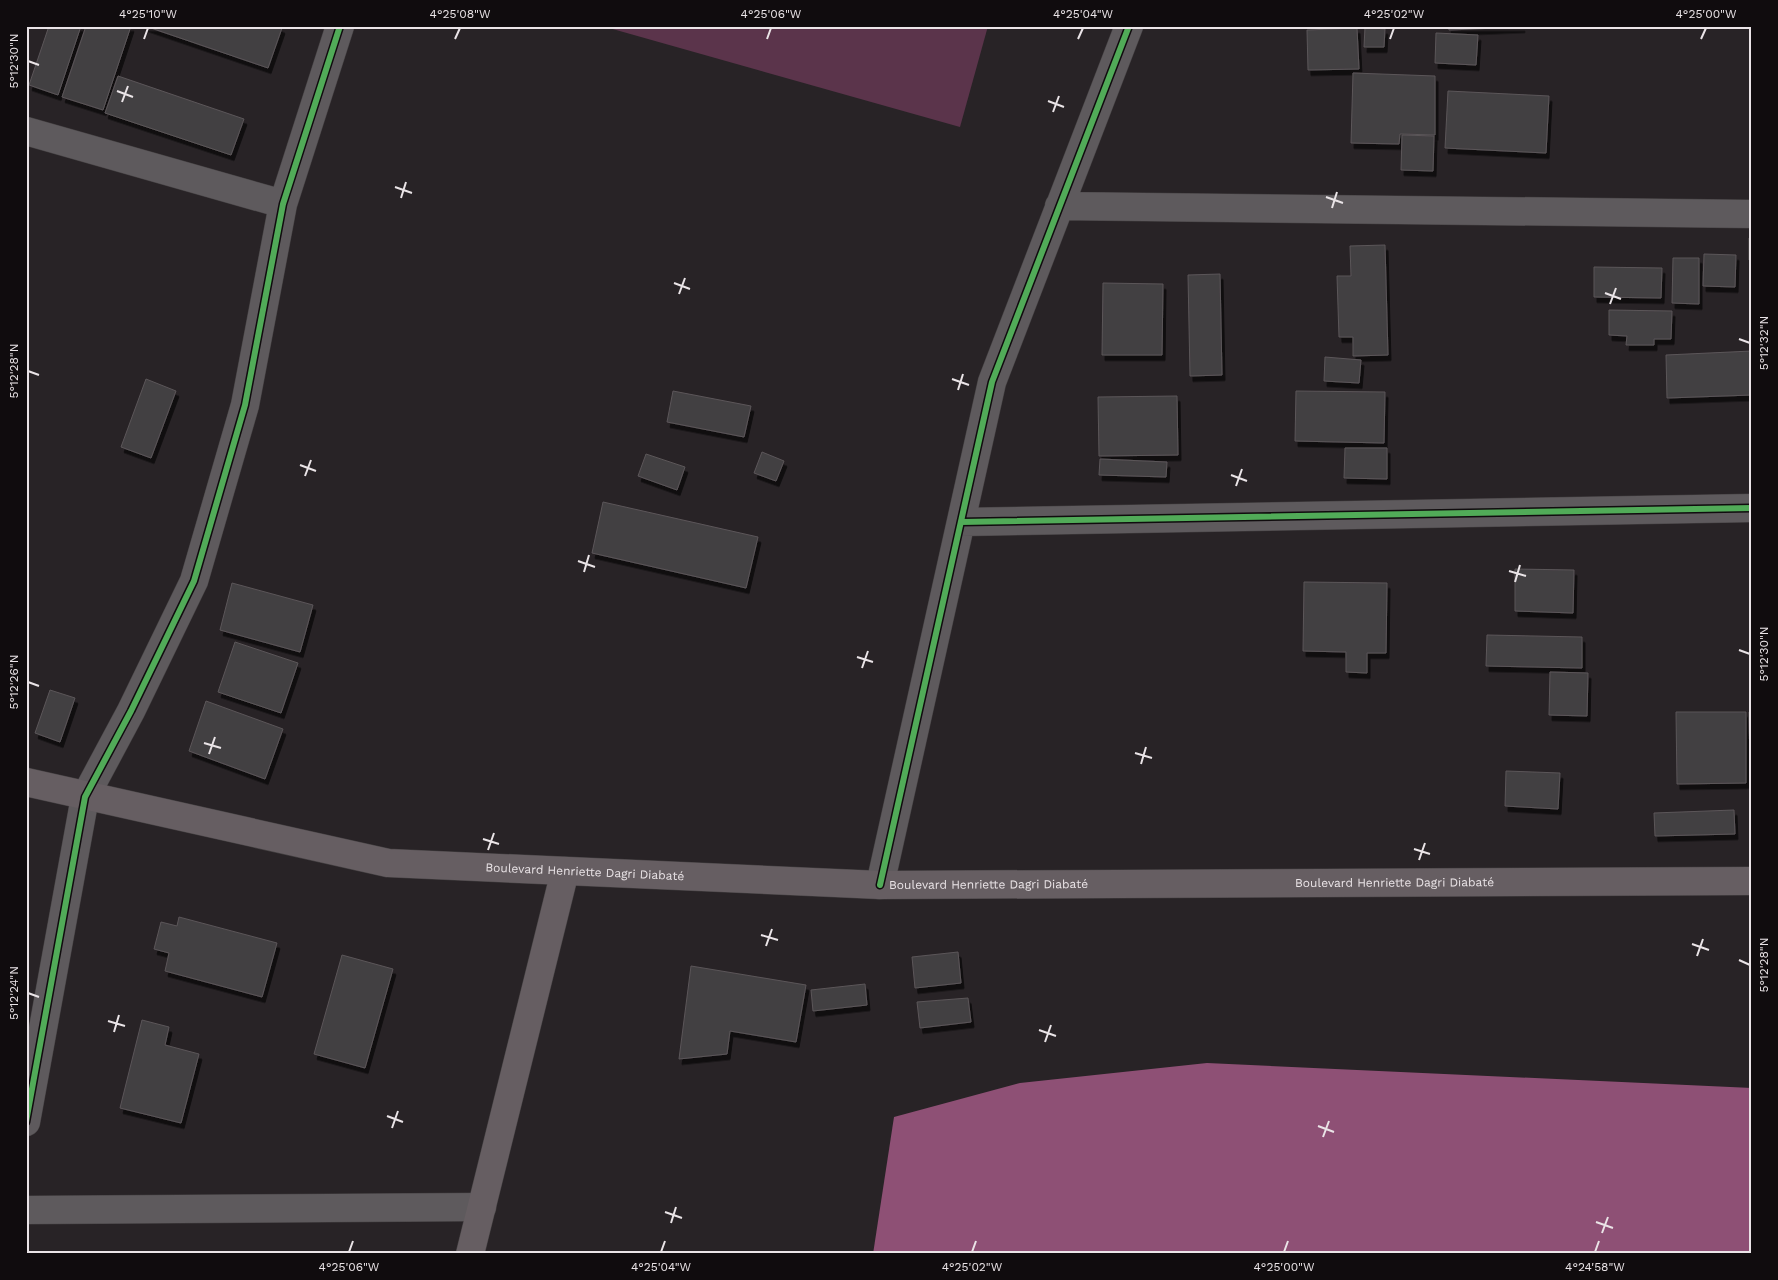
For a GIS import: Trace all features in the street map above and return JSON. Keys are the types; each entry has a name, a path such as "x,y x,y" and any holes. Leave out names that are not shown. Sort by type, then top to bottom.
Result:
{"main road":[{"name":"Boulevard Henriette Dagri Diabaté","path":"26,782 388,863 880,885 1752,882"},
{"path":"470,1254 565,871"}],"street":[{"path":"26,1122 85,796 131,710 194,581 246,405 283,204 340,26"},
{"path":"880,885 992,382 1129,26"},
{"path":"26,131 283,204"},
{"path":"1059,206 1752,214"},
{"path":"961,522 1752,508"},
{"path":"26,1210 482,1207"}],"shaded area":[{"path":"602,26 988,26 960,127"},
{"path":"1207,1063 1752,1088 1752,1254 873,1254 894,1117 1020,1083"}],"building":[{"path":"49,26 81,26 58,95 29,85"},
{"path":"86,26 131,26 103,110 62,97"},
{"path":"145,26 278,26 282,28 268,68"},
{"path":"1448,26 1522,26 1522,27 1449,30"},
{"path":"1365,27 1385,29 1384,47 1364,47"},
{"path":"1357,28 1359,69 1308,70 1307,30"},
{"path":"1436,33 1478,35 1476,65 1435,63"},
{"path":"1353,73 1435,76 1435,135 1400,134 1399,144 1351,143"},
{"path":"118,76 244,119 231,155 105,113"},
{"path":"1448,91 1549,96 1546,153 1445,148"},
{"path":"1402,135 1434,136 1433,171 1401,170"},
{"path":"1749,238 1752,238 1752,260 1749,260"},
{"path":"1385,245 1388,355 1353,356 1353,337 1339,337 1337,276 1351,276 1350,246"},
{"path":"1704,254 1736,255 1735,287 1703,286"},
{"path":"1673,258 1699,258 1699,304 1672,303"},
{"path":"1751,264 1752,302 1750,302"},
{"path":"1594,267 1662,268 1661,298 1594,297"},
{"path":"1220,274 1222,375 1190,376 1188,275"},
{"path":"1103,283 1163,284 1162,355 1102,355"},
{"path":"1609,310 1672,311 1671,339 1654,339 1654,345 1626,345 1627,336 1609,335"},
{"path":"1752,351 1752,395 1667,398 1666,355"},
{"path":"1325,357 1361,360 1359,383 1324,381"},
{"path":"146,379 176,391 151,458 121,447"},
{"path":"673,391 751,406 744,437 667,422"},
{"path":"1296,391 1385,392 1384,443 1295,441"},
{"path":"1177,396 1178,455 1099,456 1098,397"},
{"path":"1345,448 1387,448 1387,479 1344,478"},
{"path":"762,452 784,461 776,481 754,473"},
{"path":"646,454 685,467 677,490 638,476"},
{"path":"1100,459 1167,462 1166,477 1099,475"},
{"path":"603,502 758,537 746,588 592,553"},
{"path":"1515,569 1574,570 1573,613 1515,611"},
{"path":"1304,582 1387,583 1386,653 1367,653 1367,673 1346,672 1346,652 1303,651"},
{"path":"232,583 313,605 300,652 220,630"},
{"path":"1487,635 1582,637 1582,668 1486,666"},
{"path":"235,642 298,663 281,713 218,692"},
{"path":"1550,672 1588,673 1587,716 1549,715"},
{"path":"50,690 75,698 60,742 35,733"},
{"path":"206,701 283,729 265,779 189,751"},
{"path":"1676,712 1746,712 1746,783 1677,784"},
{"path":"1749,712 1752,712 1752,767 1750,767"},
{"path":"1506,771 1560,773 1558,809 1505,806"},
{"path":"1734,810 1735,834 1655,836 1654,813"},
{"path":"179,917 277,943 262,997 165,971 169,953 154,949 161,922 177,926"},
{"path":"958,952 961,983 915,988 912,957"},
{"path":"342,955 393,969 365,1068 314,1054"},
{"path":"691,966 806,985 796,1042 730,1031 727,1054 679,1059"},
{"path":"865,984 867,1005 813,1011 811,990"},
{"path":"968,998 971,1022 920,1028 917,1002"},
{"path":"142,1020 169,1027 165,1045 199,1054 181,1123 120,1108"}],"cycle path":[{"path":"26,1122 85,797 131,711 194,581 245,405 283,204 340,26"},
{"path":"880,885 992,382 1129,26"},
{"path":"961,522 1752,508"}]}
